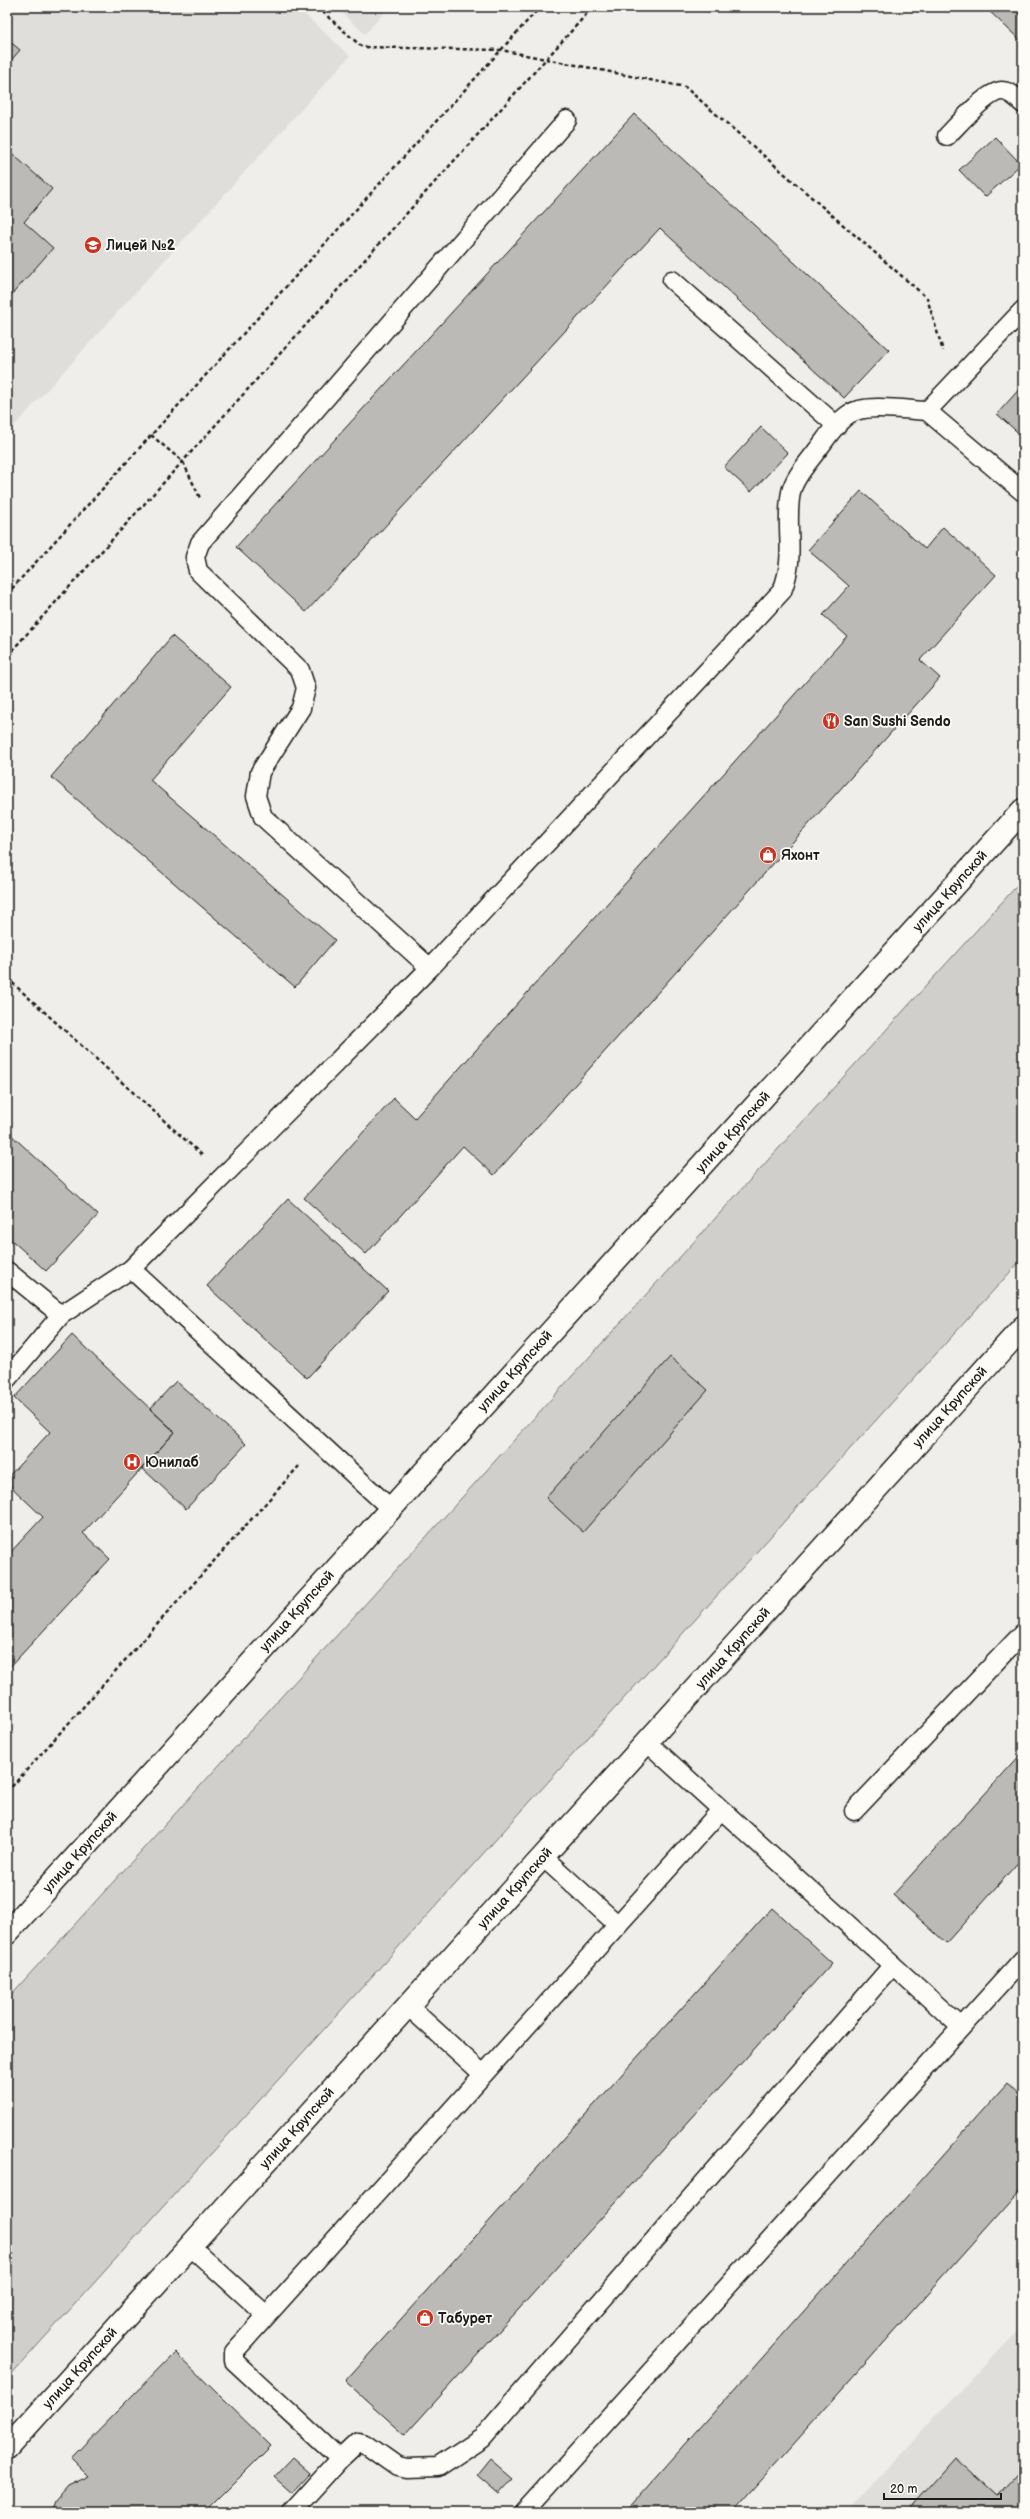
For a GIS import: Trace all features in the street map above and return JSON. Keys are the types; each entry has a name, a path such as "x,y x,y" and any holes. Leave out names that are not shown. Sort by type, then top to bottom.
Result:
{"street":[{"name":"улица Крупской","path":"7,1933 390,1508 715,1153 1023,810"},
{"name":"улица Крупской","path":"7,2448 1023,1327"}],"lane":[{"path":"947,136 992,94 1003,91 1015,96 1023,104"},
{"path":"430,968 263,816 256,796 260,772 301,708 306,688 300,670 198,571 195,557 200,544 567,120"},
{"path":"672,280 837,426"},
{"path":"927,411 1023,310"},
{"path":"7,1379 62,1315 131,1269 430,968 782,591 789,574 791,556 789,512 791,491 801,472 849,413 865,408 927,411 1023,492"},
{"path":"131,1269 390,1508"},
{"path":"7,1271 62,1315"},
{"path":"854,1811 1023,1633"},
{"path":"647,1742 961,2027"},
{"path":"340,2459 234,2361 234,2352 265,2314 722,1810"},
{"path":"543,1858 618,1925"},
{"path":"524,2512 1022,1961"},
{"path":"292,2512 340,2459 358,2442 370,2446 397,2466 438,2467 482,2438 893,1965"},
{"path":"408,2006 483,2074"},
{"path":"190,2246 265,2314"}],"path":[{"path":"317,7 362,47 501,50 685,86 927,298 953,383"},
{"path":"7,594 540,7"},
{"path":"7,656 593,7"},
{"path":"151,435 183,462 214,528"},
{"path":"7,978 224,1175"},
{"path":"7,1792 319,1443"}],"shaded area":[{"name":"Лицей №2","path":"7,7 297,7 350,56 7,434"},
{"path":"335,7 389,7 365,34"},
{"path":"1023,879 1023,1258 7,2379 7,1999"},
{"path":"1023,2323 1023,2512 847,2512"}],"building":[{"path":"985,7 1023,7 1023,43"},
{"path":"7,39 20,50 7,65"},
{"path":"634,114 889,350 844,398 660,228 306,612 236,547"},
{"path":"995,137 1021,164 985,197 959,170"},
{"path":"7,149 52,189 24,222 53,248 7,300"},
{"path":"1023,385 1023,437 997,414"},
{"path":"761,427 788,453 751,492 724,467"},
{"path":"861,491 925,549 943,527 996,575 920,660 940,678 494,1175 463,1146 366,1254 304,1198 394,1098 415,1118 847,636 823,615 849,586 808,550"},
{"path":"172,636 231,687 150,780 335,940 295,987 51,777"},
{"path":"7,1131 98,1215 46,1271 7,1236"},
{"path":"288,1199 388,1291 307,1378 207,1286"},
{"path":"72,1335 175,1432 83,1533 110,1559 7,1670 7,1556 43,1517 7,1483 7,1478 50,1432 14,1398"},
{"path":"670,1357 708,1390 583,1532 546,1498"},
{"path":"176,1381 246,1444 186,1509 142,1468 175,1432 150,1409"},
{"path":"1023,1752 1023,1857 946,1943 893,1895"},
{"path":"772,1908 832,1963 405,2435 345,2381"},
{"path":"1007,2083 1023,2098 1023,2187 733,2512 625,2512"},
{"path":"175,2352 271,2446 205,2512 51,2512 55,2501 68,2486 89,2476 71,2458"},
{"path":"1023,2384 1023,2396 1017,2391"},
{"path":"293,2457 311,2473 292,2493 274,2477"},
{"path":"955,2458 997,2496 1023,2467 1023,2512 907,2512"},
{"path":"490,2459 513,2479 499,2494 477,2475"}],"place":[{"name":"Лицей №2","path":"93,245"},
{"name":"San Sushi Sendo","path":"831,721"},
{"name":"Яхонт","path":"768,855"},
{"name":"Юнилаб","path":"132,1462"},
{"name":"Табурет","path":"425,2318"}]}
